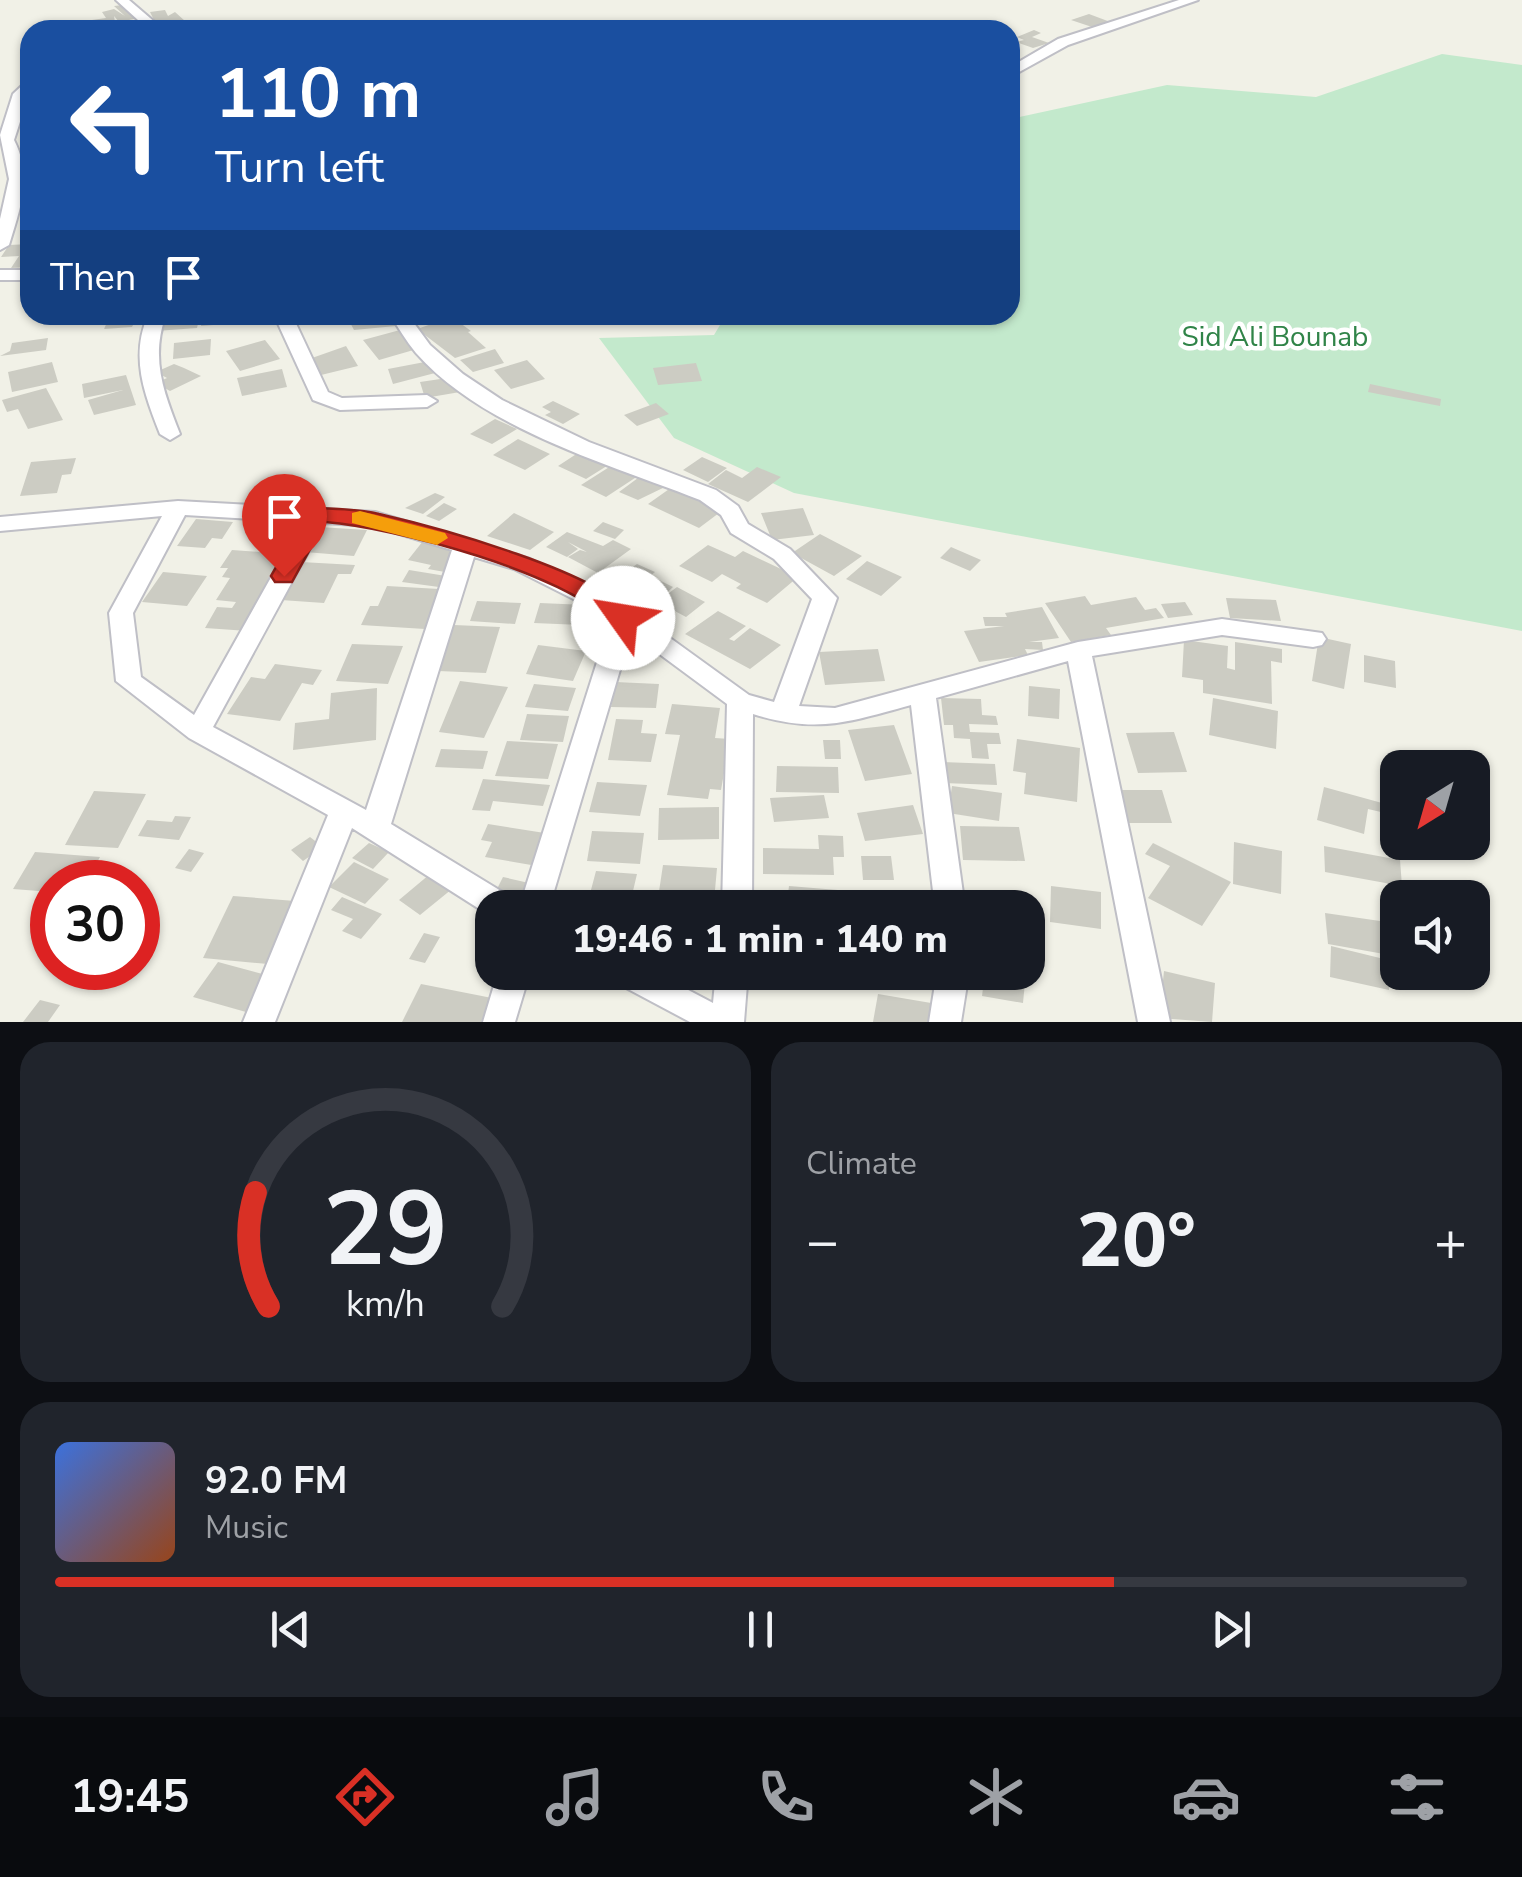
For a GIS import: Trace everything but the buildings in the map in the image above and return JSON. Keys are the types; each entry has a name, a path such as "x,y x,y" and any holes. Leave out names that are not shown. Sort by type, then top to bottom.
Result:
{"street":[{"path":"122,0 145,20"},
{"path":"1020,67 1063,42 1192,0"},
{"path":"20,94 6,140 20,165"},
{"path":"0,245 20,194"},
{"path":"152,325 148,334 148,377 170,434"},
{"path":"288,325 320,396 340,404 427,400"},
{"path":"406,325 476,396 708,496 730,510 739,528 782,554 825,598 783,714"},
{"path":"178,508 121,613 129,681 198,731 376,828 475,890"},
{"path":"0,524 178,508 374,519 522,564 610,606 740,701 783,714 835,718 1078,650 1222,627 1312,639"},
{"path":"198,731 318,515"},
{"path":"376,828 466,547"},
{"path":"540,890 623,618"},
{"path":"1078,650 1154,1022"},
{"path":"923,696 948,890"},
{"path":"737,890 740,701"},
{"path":"259,1022 344,812"},
{"path":"499,1022 509,990"},
{"path":"659,990 720,1022"},
{"path":"728,1022 731,990"},
{"path":"944,1022 950,990"}],"green space":[{"name":"Sid Ali Bounab","path":"1442,54 1522,65 1522,631 794,493 674,438 599,338 714,335 720,325 1020,325 1020,117 1167,85 1316,97"}],"slow traffic":[{"path":"360,518 437,538"}],"route":[{"path":"284,576 318,515 374,519 522,564 610,606 623,618"}]}
